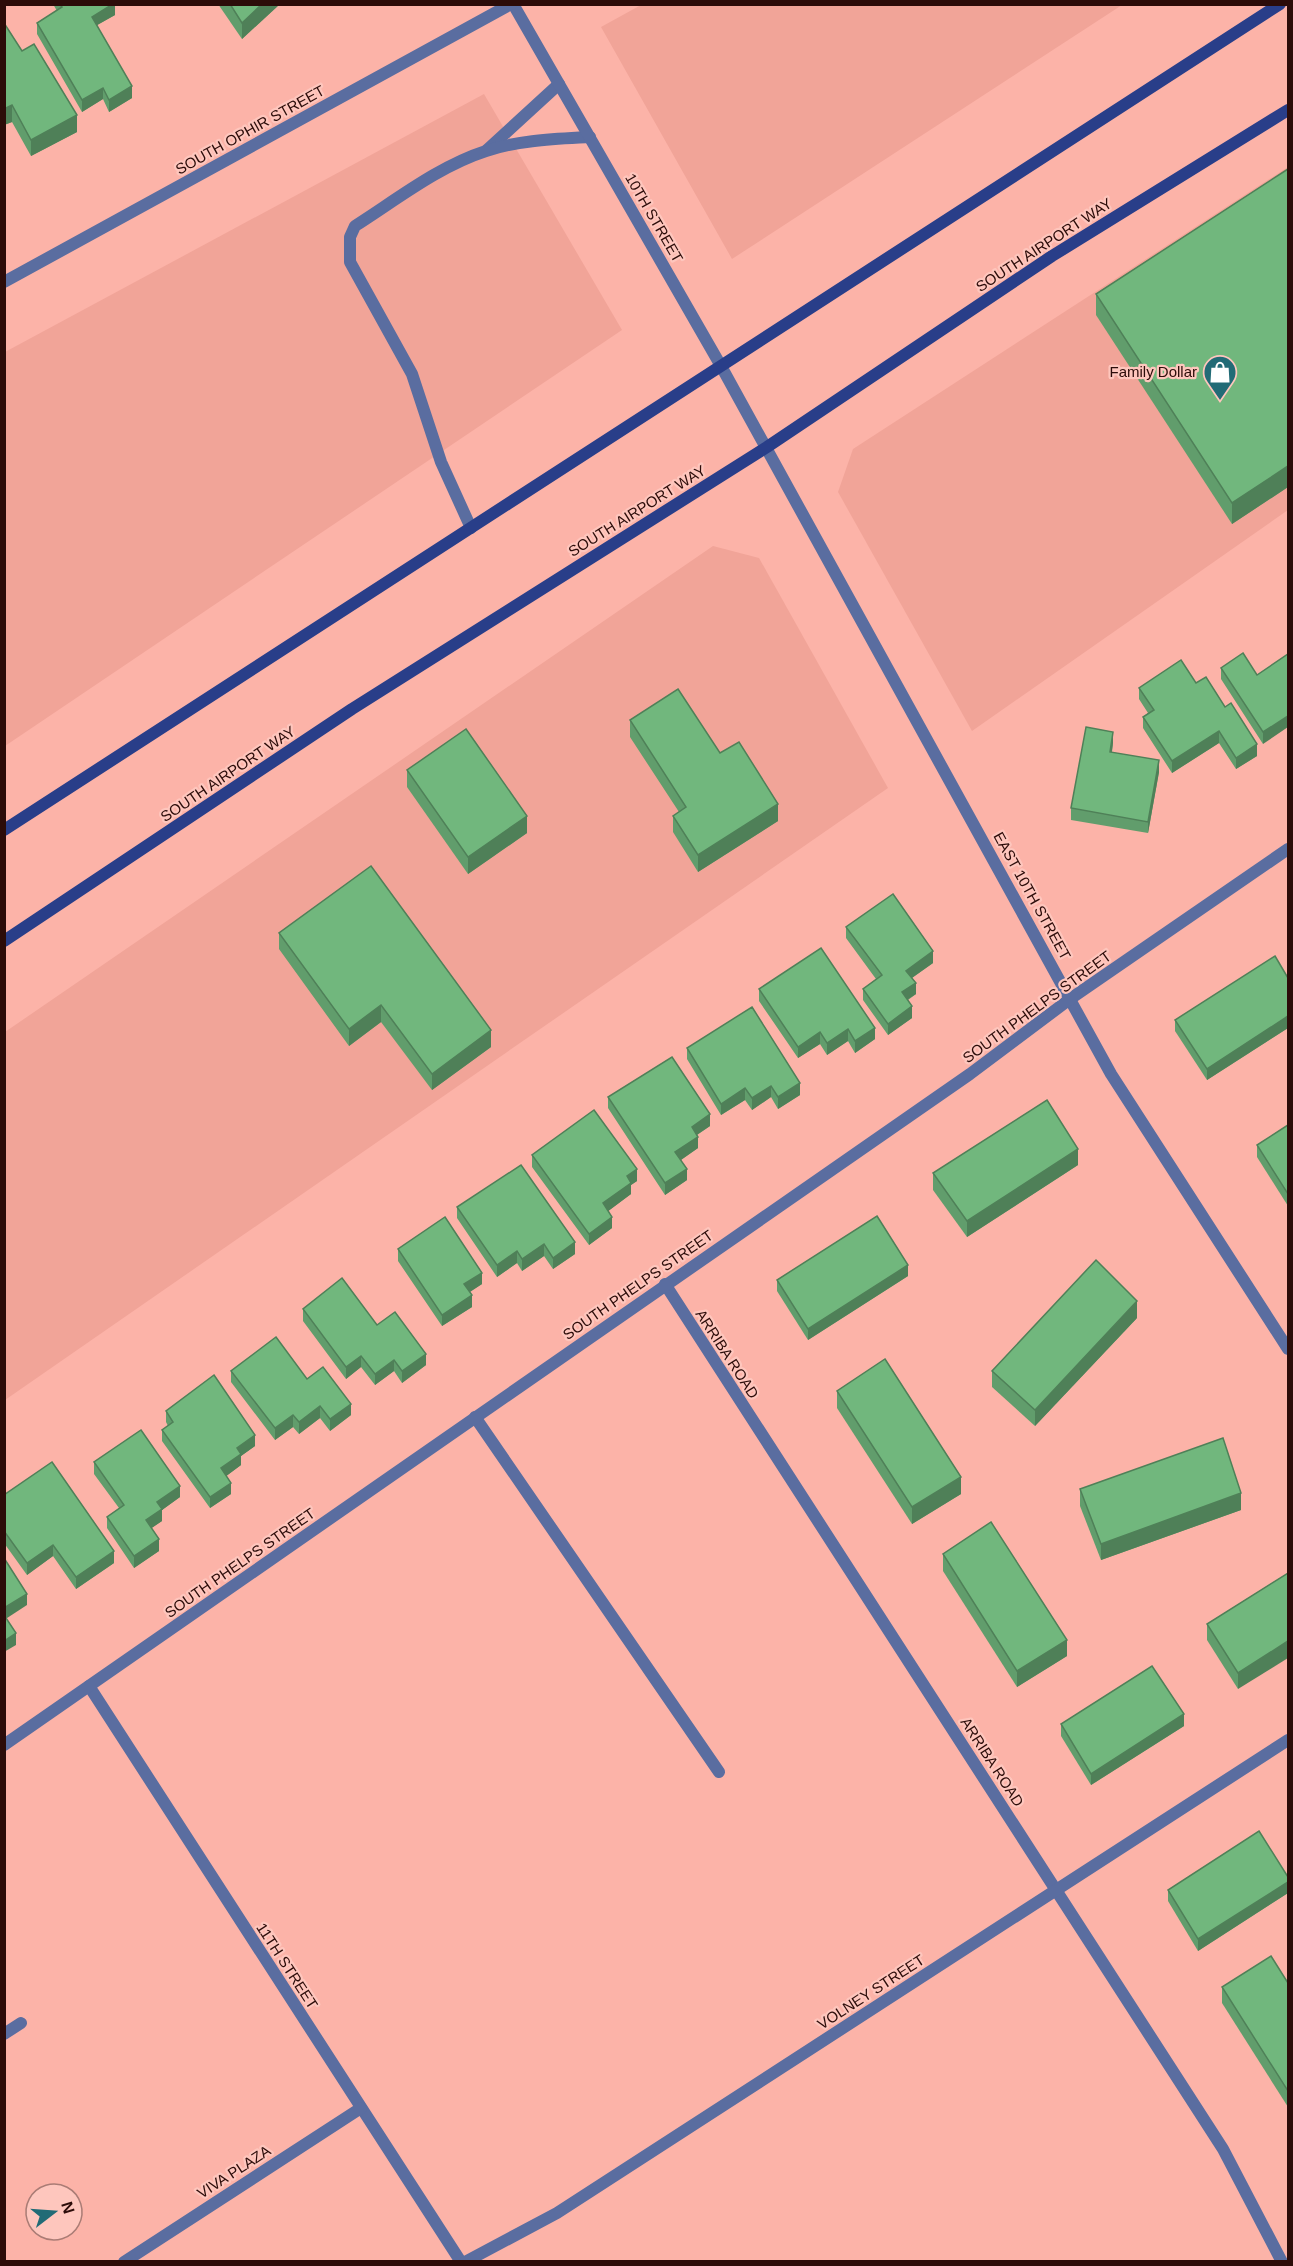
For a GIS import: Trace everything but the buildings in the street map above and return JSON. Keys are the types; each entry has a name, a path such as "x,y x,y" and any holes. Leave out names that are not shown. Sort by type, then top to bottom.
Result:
{"main road":[{"path":"4,830 1280,4"},
{"name":"SOUTH AIRPORT WAY","path":"4,941 352,709 767,447 1052,256 1288,110"}],"street":[{"name":"10TH STREET","path":"512,4 767,447"},
{"name":"SOUTH OPHIR STREET","path":"4,282 512,4"},
{"path":"487,150 559,84"},
{"path":"471,528 441,462 412,374 350,262 350,237 355,226 463,160 487,150 547,139 590,138"},
{"name":"EAST 10TH STREET","path":"767,447 1111,1074 1288,1348"},
{"name":"SOUTH PHELPS STREET","path":"4,1745 970,1074 1070,999 1288,849"},
{"name":"ARRIBA ROAD","path":"665,1284 1223,2149 1282,2262"},
{"path":"475,1417 719,1772"},
{"name":"11TH STREET","path":"89,1686 463,2262"},
{"name":"VOLNEY STREET","path":"463,2262 557,2213 1288,1740"},
{"path":"4,2034 21,2024"},
{"name":"VIVA PLAZA","path":"124,2262 361,2108"}],"shaded area":[{"path":"641,5 1122,5 732,259 601,27"},
{"path":"484,94 622,330 5,746 5,352"},
{"path":"1288,167 1288,510 972,731 838,492 853,449"},
{"path":"713,546 759,558 888,788 5,1400 5,1032"}],"place":[{"name":"Family Dollar","path":"1220,401"}]}
